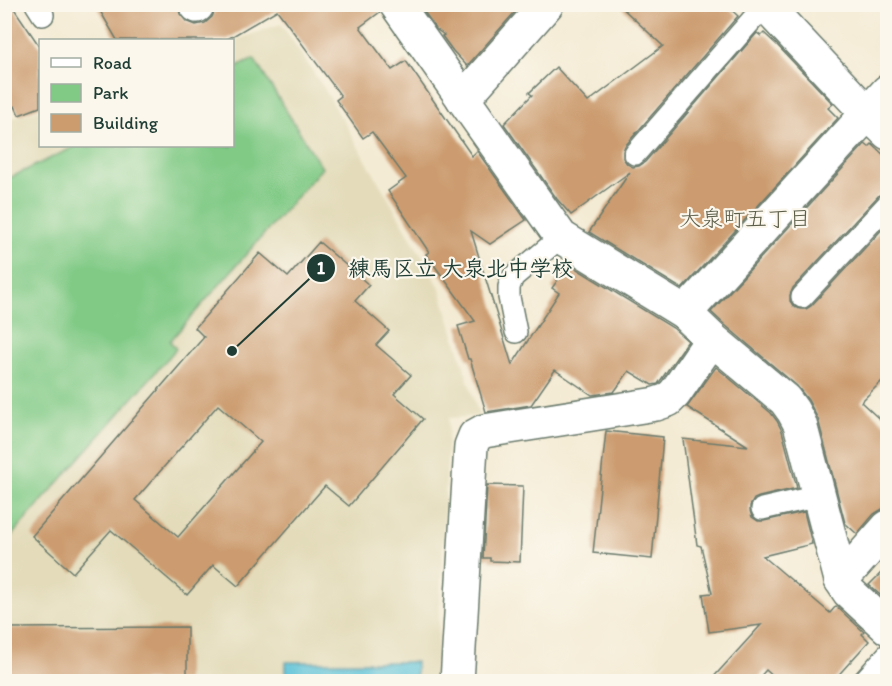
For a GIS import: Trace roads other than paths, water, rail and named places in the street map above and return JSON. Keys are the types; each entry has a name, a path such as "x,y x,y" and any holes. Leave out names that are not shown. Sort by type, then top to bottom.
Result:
{"street":[{"path":"396,4 561,237 685,314 785,400 800,424 840,580 849,592 888,628"},
{"path":"463,99 547,4"},
{"path":"685,314 881,112 764,5"},
{"path":"457,681 471,446 475,436 484,431 656,404 668,400 712,339"},
{"path":"840,580 888,527"}],"lane":[{"path":"635,154 764,5"},
{"path":"802,297 888,204"},
{"path":"516,332 509,297 509,286 513,277 561,237"},
{"path":"762,509 818,496"},
{"path":"863,681 888,654"}],"water":[{"path":"286,662 416,662 416,681 286,681"}],"place":[{"name":"練馬区立 大泉北中学校","path":"232,351"}],"district":[{"name":"大泉町五丁目","path":"745,218"}]}
